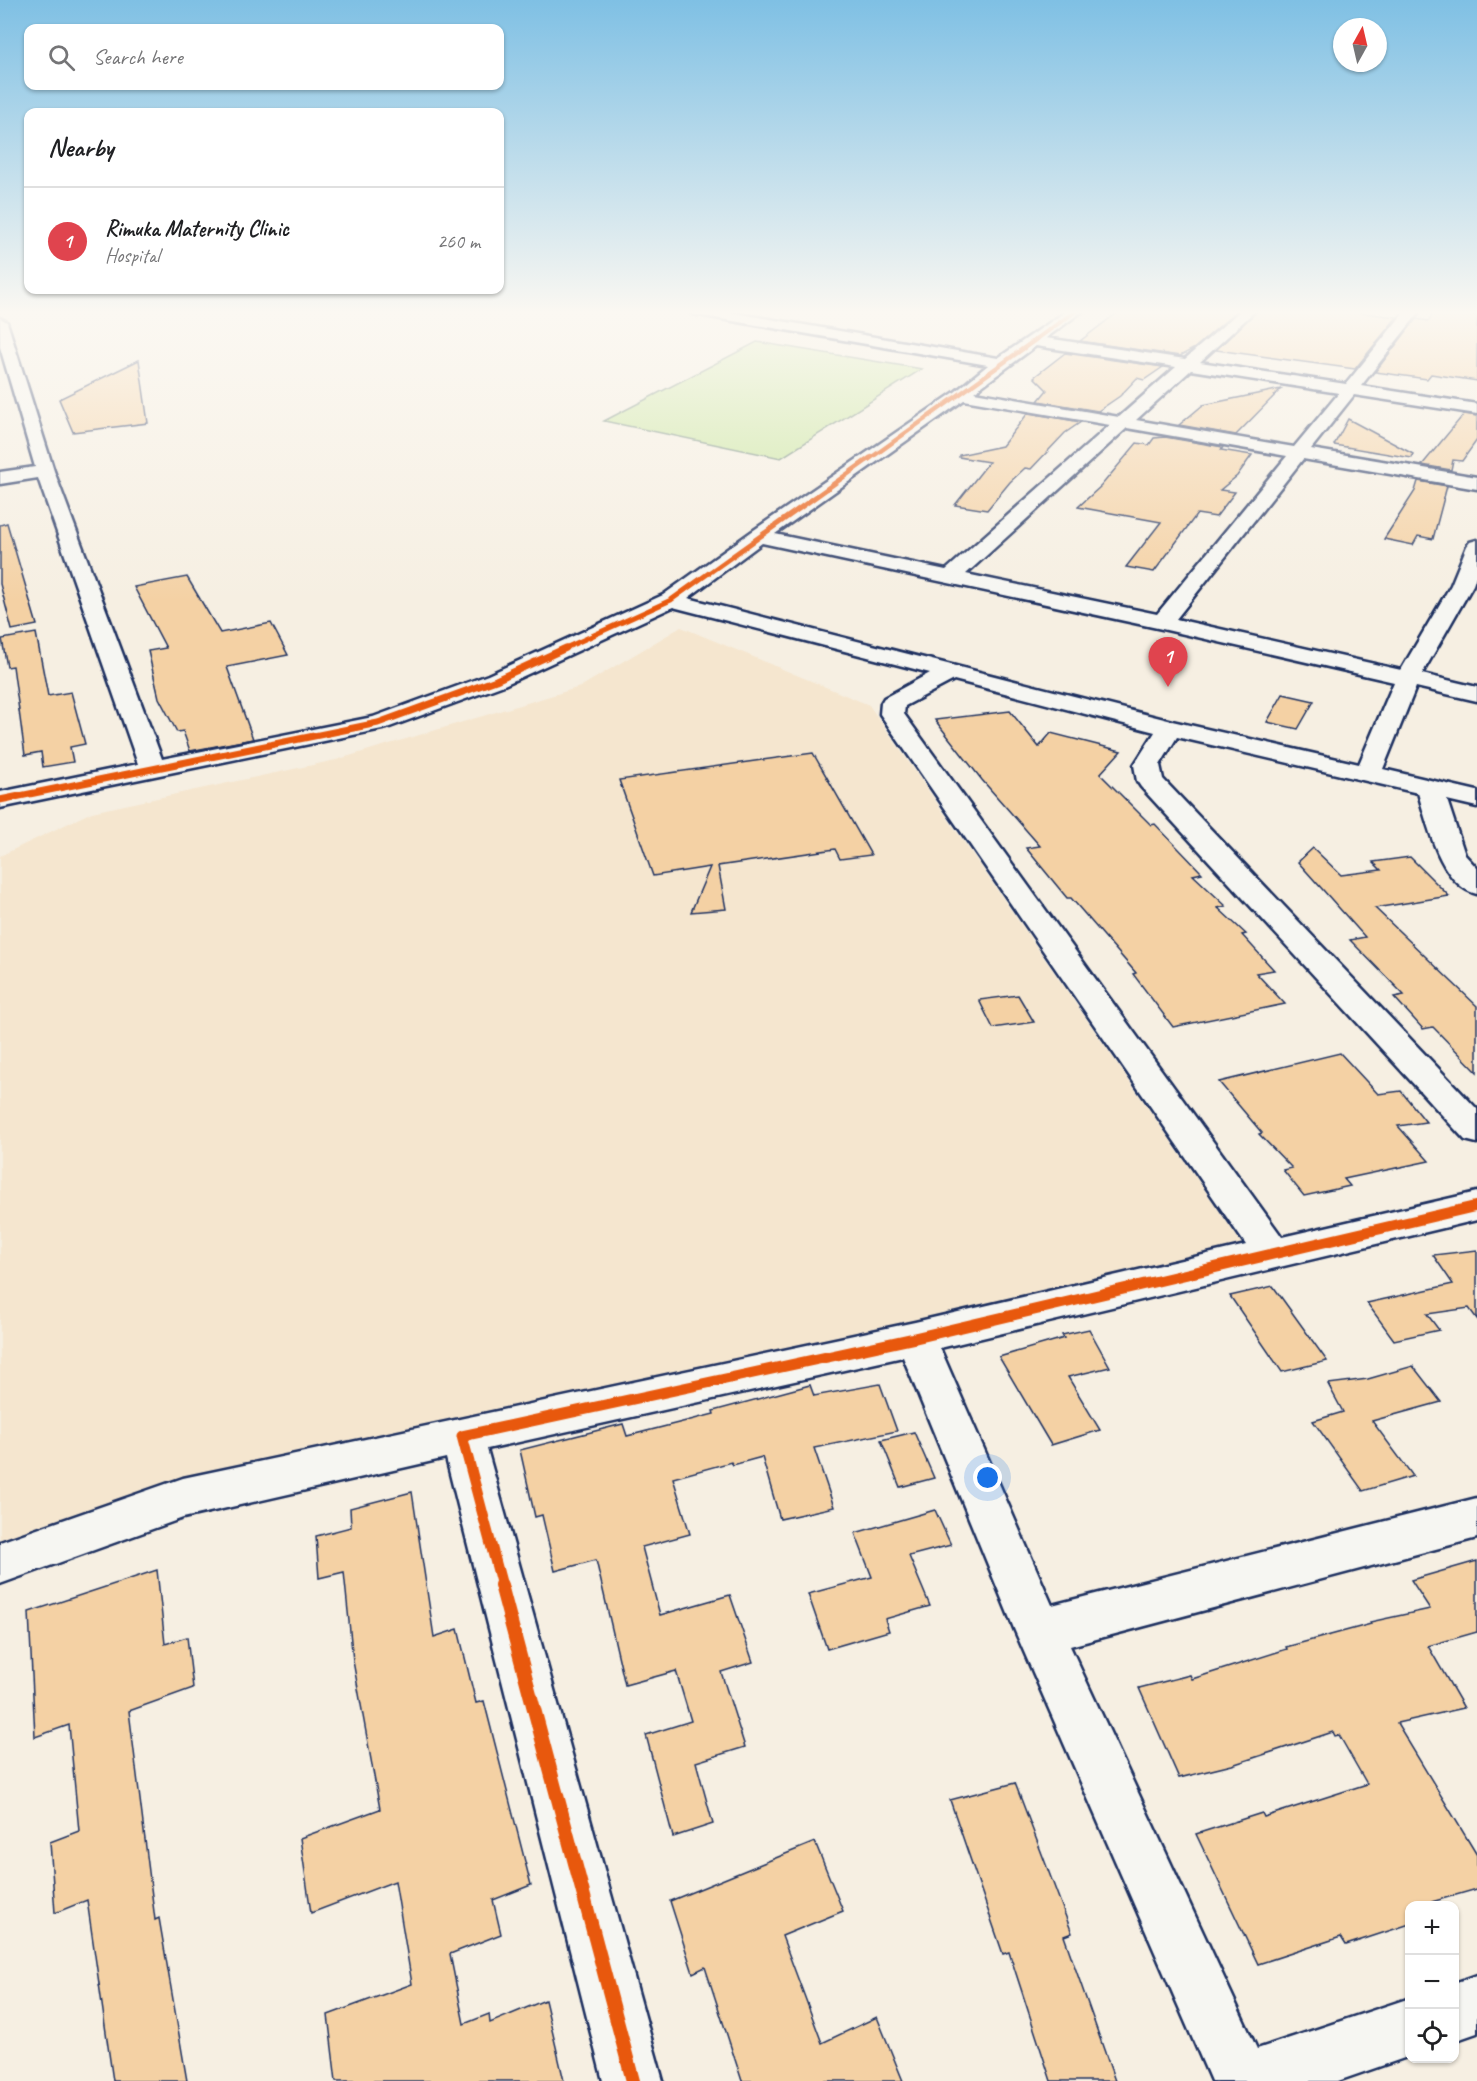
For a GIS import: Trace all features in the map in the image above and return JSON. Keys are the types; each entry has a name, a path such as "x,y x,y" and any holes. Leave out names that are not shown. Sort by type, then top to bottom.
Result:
{"street":[{"path":"25,407 45,471 153,769"},
{"path":"0,800 378,723 496,680 671,600 758,536 944,407"},
{"path":"1031,407 1477,483"},
{"path":"950,577 1141,407"},
{"path":"1162,622 1337,407"},
{"path":"0,478 45,471"},
{"path":"758,536 1162,622 1477,694"},
{"path":"1368,774 1408,678 1469,586 1477,546"},
{"path":"671,600 1170,728 1477,799"},
{"path":"950,672 892,703 892,714 1274,1254"},
{"path":"1170,728 1147,765 1150,781 1477,1131"},
{"path":"1429,787 1452,857 1477,885"},
{"path":"0,1563 183,1498 915,1338 1477,1206"},
{"path":"915,1338 1039,1631 1241,2081"},
{"path":"462,1436 633,2081"},
{"path":"1039,1631 1477,1518"},
{"path":"1459,2011 1477,2004"},
{"path":"1251,2081 1405,2029"}],"shaded area":[{"path":"681,627 869,705 1246,1250 204,1476 0,1547 0,856 92,812 336,760 580,687"}],"green space":[{"path":"631,407 862,407 781,458 604,421"}],"building":[{"path":"62,407 146,407 148,423 73,432"},
{"path":"1075,407 1104,407 1098,411"},
{"path":"1200,407 1263,407 1236,435 1179,425"},
{"path":"1028,413 1081,422 1065,433 1031,469 1025,468 1010,482 987,510 955,505 989,462 959,457 959,455 1002,446"},
{"path":"1464,414 1477,416 1477,440 1462,461 1453,460 1451,470 1422,465"},
{"path":"1348,419 1413,454 1412,458 1334,445"},
{"path":"1165,437 1223,447 1221,450 1252,455 1237,476 1220,490 1235,492 1216,517 1197,514 1154,572 1126,567 1161,522 1078,507 1101,486 1137,443 1149,445 1154,438"},
{"path":"1418,481 1447,486 1433,539 1418,536 1413,545 1384,539 1415,491"},
{"path":"7,523 37,625 12,630 0,584 0,525"},
{"path":"187,577 220,633 271,623 288,655 227,667 253,739 190,751 183,731 177,732 159,698 148,651 166,648 134,587"},
{"path":"36,633 48,696 71,692 85,744 70,747 73,762 43,767 41,752 25,755 13,666 7,667 2,639"},
{"path":"1283,694 1314,701 1298,729 1267,722"},
{"path":"1010,711 1039,747 1051,733 1121,751 1100,774 1151,825 1155,824 1202,873 1193,875 1226,906 1218,908 1246,934 1242,935 1274,970 1256,973 1285,1004 1173,1027 1133,974 1136,973 1071,898 1067,898 1026,848 1040,846 982,780 935,720"},
{"path":"813,753 871,855 840,859 835,849 718,866 726,909 691,912 710,867 653,876 619,780"},
{"path":"1313,848 1341,875 1381,870 1373,862 1410,857 1449,896 1375,908 1477,1006 1477,1072 1433,1027 1423,1029 1394,997 1404,995 1350,940 1365,937 1298,862"},
{"path":"1018,995 1034,1022 993,1028 979,1000"},
{"path":"1340,1053 1378,1094 1401,1091 1426,1122 1398,1126 1429,1161 1344,1179 1350,1186 1304,1196 1283,1170 1292,1168 1259,1134 1262,1133 1219,1082"},
{"path":"1477,1250 1477,1319 1469,1308 1427,1314 1439,1330 1394,1340 1367,1303 1453,1284 1433,1255"},
{"path":"1273,1286 1327,1361 1282,1372 1230,1296"},
{"path":"1089,1329 1110,1367 1068,1377 1100,1430 1051,1445 999,1357 1064,1338 1062,1335"},
{"path":"1413,1366 1441,1402 1372,1421 1413,1476 1363,1491 1313,1421 1343,1412 1328,1384 1368,1379"},
{"path":"880,1384 897,1431 814,1448 834,1507 780,1519 762,1457 733,1465 731,1462 673,1478 690,1534 642,1547 660,1615 730,1595 753,1662 721,1672 745,1747 696,1762 713,1824 673,1837 646,1735 691,1721 676,1671 625,1685 596,1560 555,1571 542,1515 535,1517 520,1450 623,1424 627,1436 714,1414 713,1411 810,1385 814,1396"},
{"path":"914,1432 934,1478 900,1487 881,1440"},
{"path":"412,1492 434,1637 458,1629 476,1703 484,1701 531,1885 493,1900 501,1934 450,1954 464,2024 489,2014 490,2023 545,2000 564,2081 336,2081 328,2015 412,1984 395,1881 311,1913 300,1838 380,1809 353,1661 344,1572 319,1578 316,1536 351,1527 350,1508"},
{"path":"935,1510 951,1545 909,1556 930,1606 885,1619 889,1631 827,1649 808,1594 872,1577 855,1533"},
{"path":"1477,1561 1477,1632 1428,1646 1464,1708 1397,1723 1477,1855 1477,1889 1435,1901 1405,1901 1405,1926 1346,1945 1341,1937 1258,1964 1196,1834 1262,1813 1264,1817 1367,1784 1339,1735 1335,1736 1333,1732 1232,1765 1179,1778 1139,1688 1190,1675 1192,1679 1287,1649 1286,1647 1371,1624 1370,1622 1430,1609 1411,1580"},
{"path":"157,1570 165,1644 187,1637 193,1688 129,1711 155,1920 159,1918 187,2081 113,2081 87,1900 55,1913 50,1842 79,1831 69,1725 35,1737 29,1612"},
{"path":"1015,1783 1072,1933 1064,1936 1115,2081 1051,2081 1009,1952 1003,1954 950,1800"},
{"path":"815,1842 843,1911 782,1936 822,2043 877,2017 903,2081 742,2081 705,1967 693,1973 670,1901"}],"cycle path":[{"path":"0,800 378,723 496,680 671,600 758,536 944,407"},
{"path":"633,2081 462,1436 915,1338 1477,1206"}],"place":[{"name":"Rimuka Maternity Clinic","path":"1168,687"}]}
